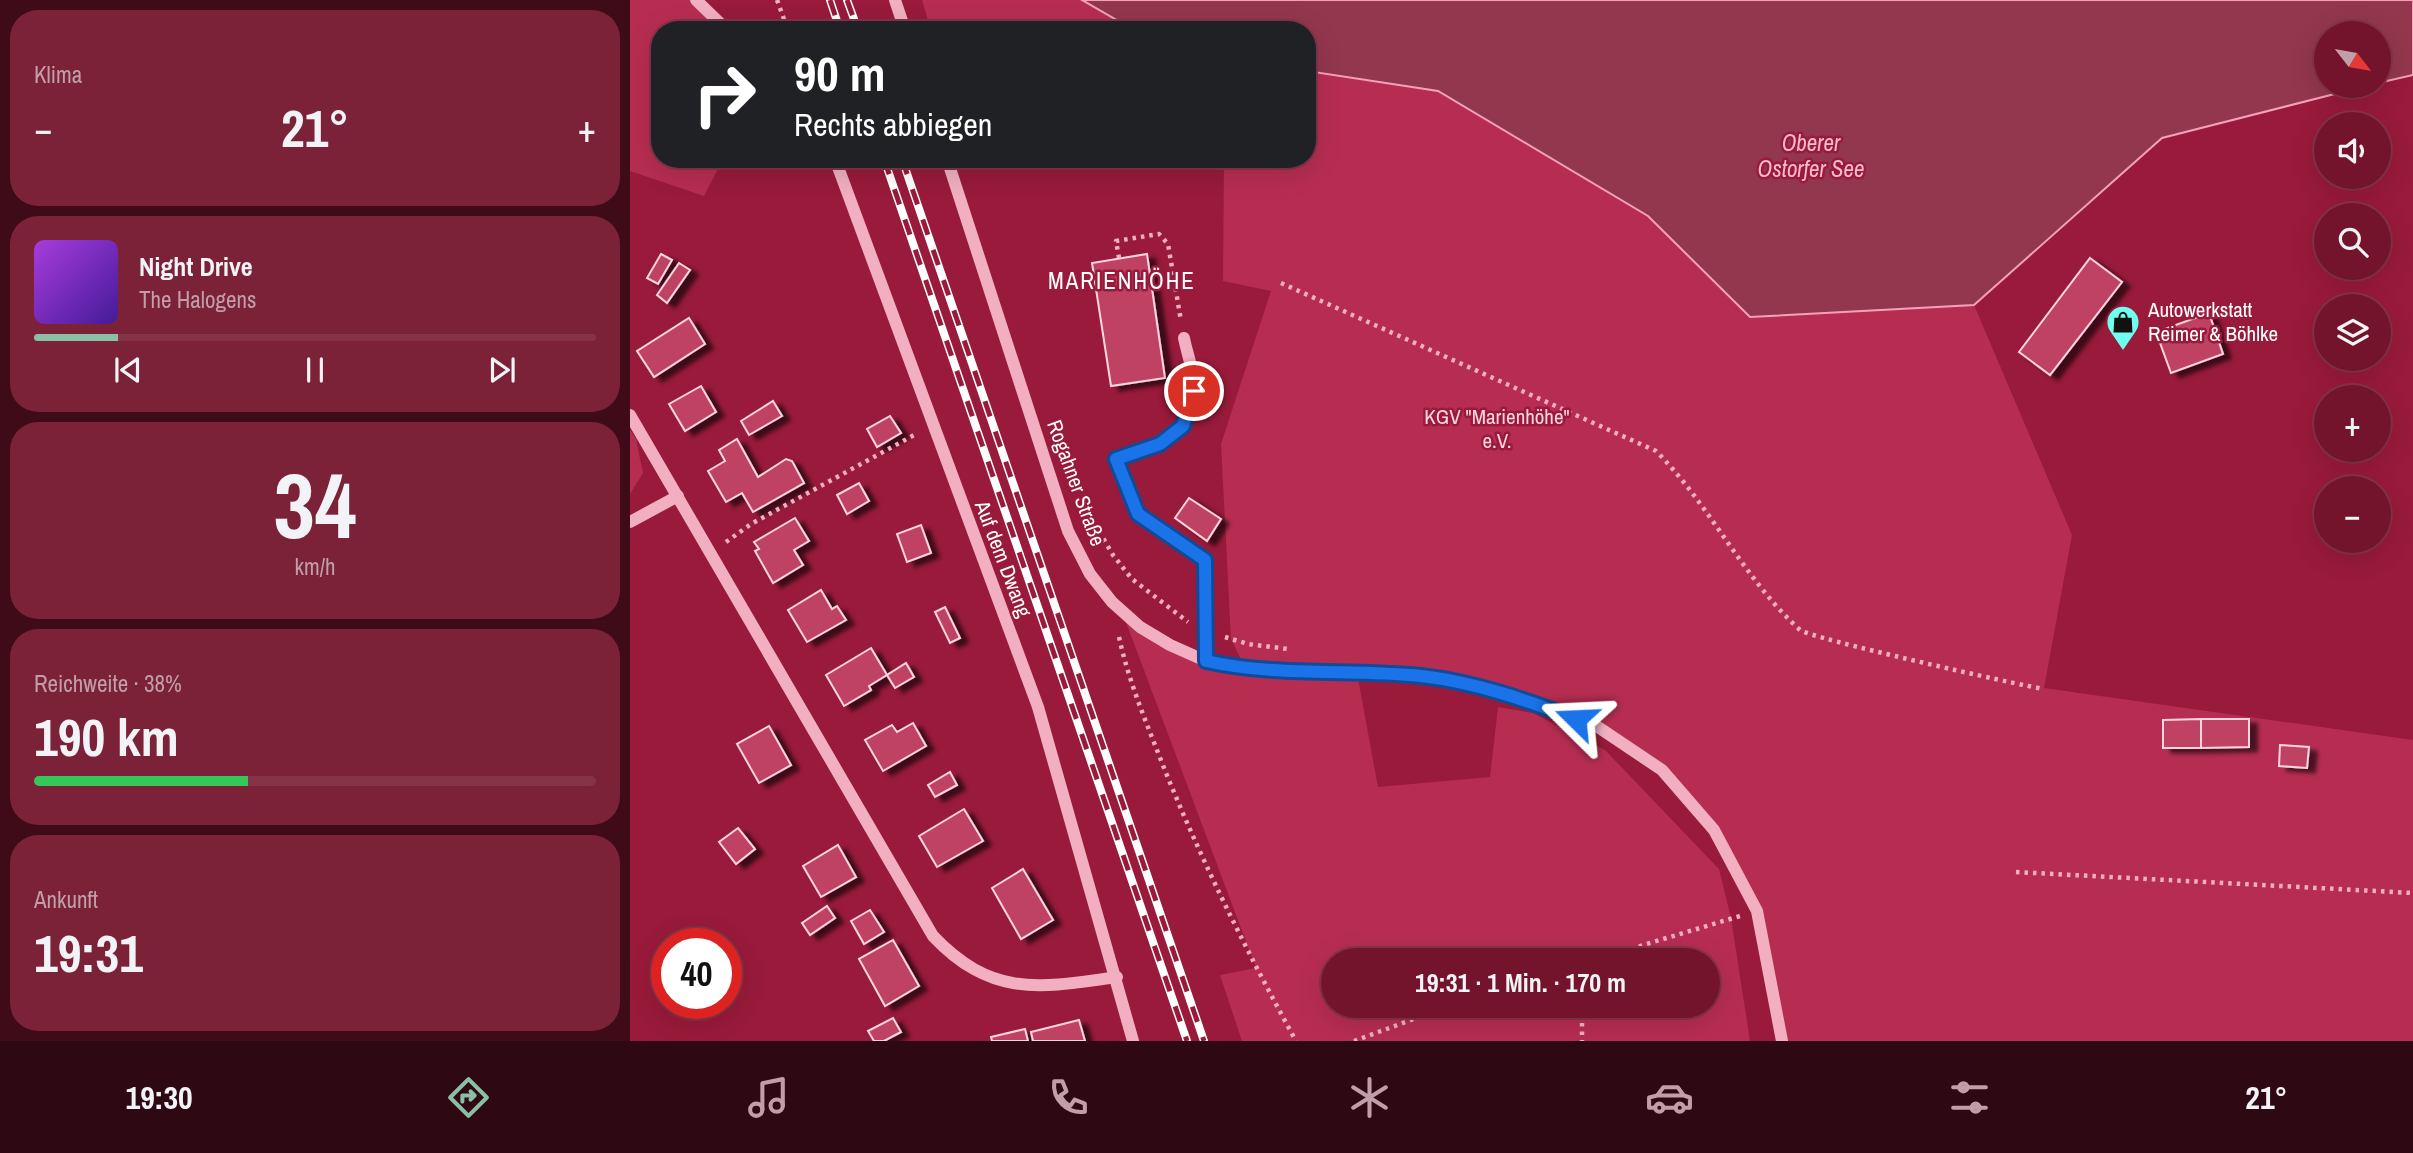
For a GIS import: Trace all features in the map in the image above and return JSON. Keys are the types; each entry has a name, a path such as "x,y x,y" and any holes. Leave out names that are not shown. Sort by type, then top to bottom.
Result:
{"street":[{"path":"695,0 717,21"},
{"path":"895,0 902,21"},
{"name":"Auf dem Dwang","path":"838,168 1038,707 1133,1041"},
{"name":"Rogahner Straße","path":"950,168 1068,531 1090,574 1112,602 1140,627 1170,645 1206,661 1246,670 1423,676 1509,694 1598,727 1662,770 1714,830 1757,911 1782,1041"},
{"path":"1184,338 1194,391 1183,426 1160,444 1116,459 1138,514 1205,560 1206,661"},
{"path":"630,415 933,936 951,955 984,977 1043,987 1117,978"},
{"path":"630,522 678,496"}],"path":[{"path":"777,0 785,21"},
{"path":"1119,258 1116,241 1159,234 1168,244 1184,338"},
{"path":"1281,283 1656,451 1676,471 1754,578 1802,632 2044,688"},
{"path":"729,541 751,524 920,432"},
{"path":"1080,497 1113,555 1132,579 1181,618 1207,631 1248,644 1302,650"},
{"path":"1112,602 1127,676 1189,830 1256,968 1296,1041"},
{"path":"2016,872 2413,894"},
{"path":"1633,948 1757,911"},
{"path":"1354,1041 1416,1018"},
{"path":"1582,1018 1583,1041"}],"green space":[{"path":"630,0 695,0 717,21 651,21 651,168 718,168 704,196 630,171"},
{"path":"922,0 1082,0 1119,21 928,21"},
{"name":"KGV \"Marienhöhe\" e.V.","path":"1316,72 1438,91 1648,216 1750,316 1974,305 2072,535 2044,688 2413,740 2413,1041 1782,1041 1757,911 1714,830 1662,770 1598,727 1509,694 1357,673 1378,787 1490,777 1498,707 1533,713 1605,750 1719,869 1731,918 1750,1041 1242,1041 1220,975 1256,968 1124,617 1170,645 1246,670 1231,639 1221,444 1271,291 1223,281 1224,168 1316,168"},
{"path":"630,430 636,439 643,473 630,494"}],"water":[{"name":"Oberer Ostorfer See","path":"1082,0 2413,0 2413,75 2391,80 2391,21 2314,21 2314,98 2319,98 2162,138 1974,305 1750,317 1648,216 1438,91 1316,72 1316,21 1119,21"}],"building":[{"path":"661,254 672,260 658,284 647,278"},
{"path":"1147,254 1165,378 1111,386 1092,263"},
{"path":"2090,258 2122,282 2050,375 2019,352"},
{"path":"679,263 690,270 667,303 657,295"},
{"path":"2209,313 2223,354 2171,373 2156,332"},
{"path":"689,318 705,344 654,377 637,351"},
{"path":"701,386 716,412 685,431 669,404"},
{"path":"773,401 782,416 749,435 741,421"},
{"path":"890,416 901,433 877,447 867,429"},
{"path":"737,439 758,477 786,459 792,461 804,483 753,512 742,493 726,502 708,471 725,461 719,450"},
{"path":"859,483 869,501 847,514 837,495"},
{"path":"1189,498 1221,519 1207,541 1175,518"},
{"path":"795,518 809,541 794,550 803,565 773,583 755,551 759,549 754,542"},
{"path":"921,525 931,553 907,562 897,534"},
{"path":"821,590 832,609 837,606 846,620 807,642 788,610"},
{"path":"945,607 960,638 950,643 935,612"},
{"path":"871,648 887,675 869,686 871,690 844,706 826,675"},
{"path":"906,663 914,677 895,688 887,675"},
{"path":"2201,719 2249,719 2249,747 2201,748"},
{"path":"2201,719 2201,748 2163,748 2163,720"},
{"path":"913,723 926,746 883,771 865,740 892,725 897,732"},
{"path":"769,726 791,765 759,783 737,744"},
{"path":"2280,745 2309,747 2307,768 2279,766"},
{"path":"950,772 957,785 935,797 928,785"},
{"path":"964,809 983,841 937,867 919,836"},
{"path":"738,828 755,849 736,864 719,842"},
{"path":"838,845 856,877 821,897 803,866"},
{"path":"1023,869 1053,920 1021,939 992,888"},
{"path":"827,906 835,918 810,935 802,923"},
{"path":"870,910 884,932 864,944 851,921"},
{"path":"893,940 919,986 885,1006 859,959"},
{"path":"893,1018 901,1032 884,1041 874,1041 868,1031"},
{"path":"1079,1020 1085,1041 1033,1041 1031,1032"},
{"path":"1025,1029 1028,1041 992,1041 991,1037"}],"railway":[{"path":"830,0 837,21"},
{"path":"847,0 855,21"},
{"path":"887,168 1187,1041"},
{"path":"905,168 1204,1041"}],"place":[{"name":"Autowerkstatt Reimer & Böhlke","path":"2123,352"}],"district":[{"name":"MARIENHÖHE","path":"1122,281"}],"route":[{"path":"1194,391 1183,426 1160,444 1116,459 1138,514 1205,560 1206,661 1246,670 1423,676 1509,694 1576,719"}]}
